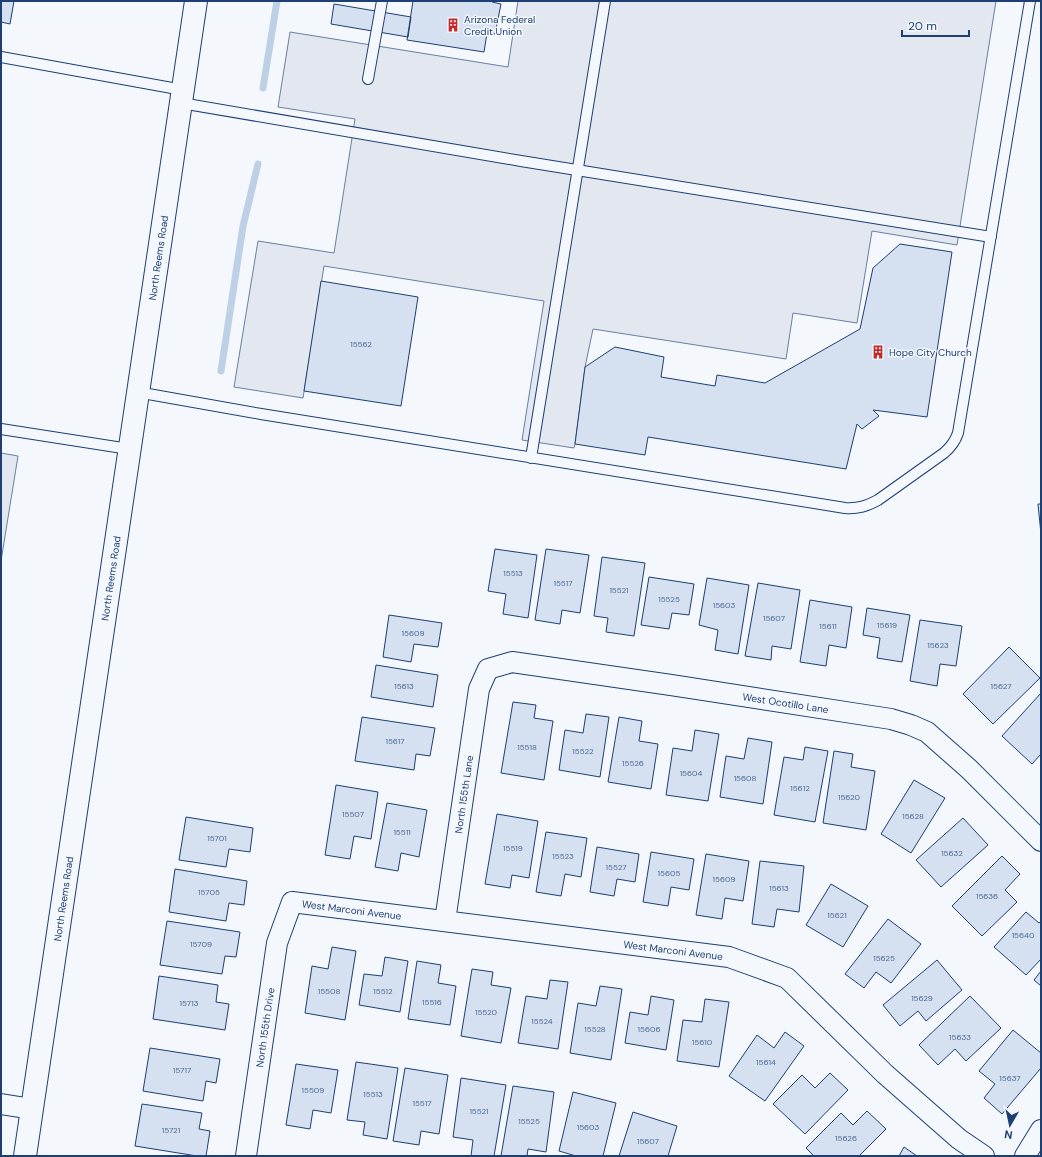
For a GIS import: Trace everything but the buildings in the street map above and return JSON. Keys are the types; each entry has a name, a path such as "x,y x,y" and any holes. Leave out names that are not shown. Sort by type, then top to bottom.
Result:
{"main road":[{"name":"North Reems Road","path":"25,1156 196,1"}],"street":[{"name":"West Ocotillo Lane","path":"488,669 512,662 883,718 911,725 927,732 969,769 1041,841"},
{"name":"North 155th Lane","path":"445,920 479,690 488,669"},
{"name":"West Marconi Avenue","path":"292,902 445,920 729,957 787,978 885,1074 959,1139 984,1156"},
{"name":"North 155th Drive","path":"246,1156 277,943 292,902"},
{"path":"1,1104 32,1109"},
{"path":"1025,1156 1041,1130"}],"lane":[{"path":"368,79 382,1"},
{"path":"531,458 605,1"},
{"path":"137,392 261,414 845,508 868,506 944,453 955,441 958,433 1030,1"},
{"path":"1,57 182,96 578,170 991,237"},
{"path":"1,429 129,448"}],"shaded area":[{"path":"518,1 996,1 957,245 872,231 857,323 793,313 786,359 593,329 585,367 574,448 522,440 544,301 324,266 303,398 234,387 258,241 334,253 355,119 278,107 290,32 508,67"},
{"path":"1,453 18,456 1,561"}],"waterway":[{"path":"263,88 277,1"},
{"path":"221,371 243,226 258,164"}],"place":[{"name":"Arizona Federal Credit Union","path":"453,25"},
{"name":"Hope City Church","path":"878,352"}]}
